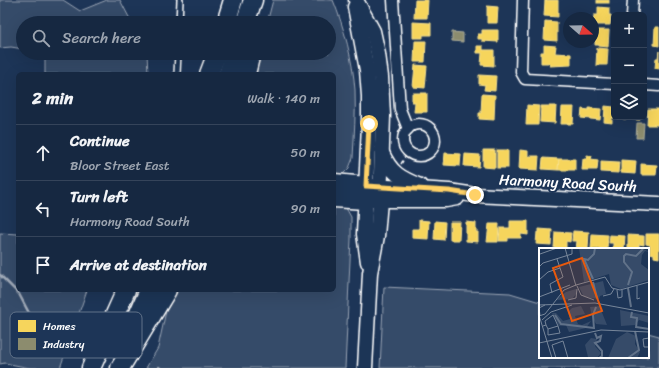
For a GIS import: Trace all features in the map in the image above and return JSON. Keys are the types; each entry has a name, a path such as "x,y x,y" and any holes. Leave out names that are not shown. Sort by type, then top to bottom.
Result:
{"highway":[{"path":"228,16 233,0"},
{"path":"247,16 253,0"},
{"path":"260,16 263,0"},
{"path":"210,72 214,60"},
{"path":"229,72 233,60"},
{"path":"246,72 249,60"},
{"path":"336,184 373,194"},
{"path":"336,198 373,194"},
{"path":"116,312 125,292"},
{"path":"139,312 148,292"},
{"path":"142,331 166,292"},
{"path":"91,368 95,358"},
{"path":"115,368 119,358"},
{"path":"120,368 126,358"}],"main road":[{"path":"355,0 373,31 382,78 382,152 364,234 370,273 365,368"},
{"path":"355,0 367,70 373,194"},
{"path":"382,152 386,164 397,175 403,179 432,190"},
{"name":"Harmony Road South","path":"373,194 432,190 475,195 659,204"},
{"name":"Harmony Road South","path":"373,194 446,200 475,195"}],"street":[{"path":"393,0 400,109 408,129"},
{"path":"523,0 521,72 525,79 611,84"},
{"path":"632,12 633,0"},
{"path":"647,85 659,86"},
{"path":"417,125 427,127 431,130 434,139 432,149 424,155 413,155 408,152 403,144 403,138 408,129 417,125"}],"lane":[{"path":"179,16 180,0"},
{"path":"177,72 178,60"}],"path":[{"path":"399,169 408,152"}],"shaded area":[{"path":"0,0 63,0 80,11 107,0 120,0 128,16 16,16 16,48 0,48"},
{"path":"273,0 333,0 341,21 347,44 355,90 353,158 349,168 343,174 336,173 336,72 255,72 258,60 336,60 336,16 269,16"},
{"path":"45,60 147,60 148,72 45,72"},
{"path":"336,206 346,208 351,217 345,368 146,368 158,348 166,311 176,292 336,292"},
{"path":"0,233 16,234 16,292 86,292 79,312 10,312 10,358 63,358 60,368 30,368 5,363 0,364"},
{"path":"384,287 510,293 539,302 539,358 649,358 649,333 659,336 659,368 380,368"}],"building: Homes":[{"path":"415,0 428,0 427,18 414,18"},
{"path":"545,0 558,0 558,17 544,16"},
{"path":"597,0 609,0 609,3 597,3"},
{"path":"487,6 498,7 497,23 487,23"},
{"path":"598,7 609,8 609,15 611,15 610,25 599,25"},
{"path":"545,21 557,22 557,41 544,40"},
{"path":"413,22 431,23 431,35 423,35 423,38 413,38"},
{"path":"655,27 659,27 659,46 654,45"},
{"path":"482,30 498,30 498,42 482,41 482,39 478,39 478,34 482,34"},
{"path":"599,30 609,30 608,47 599,46"},
{"path":"415,41 426,41 425,62 414,62"},
{"path":"544,45 556,46 555,53 571,54 571,65 550,66 550,63 541,63 541,52 544,52"},
{"path":"477,46 483,46 483,50 494,50 494,66 481,65 482,53 477,53"},
{"path":"597,48 608,49 607,65 596,65"},
{"path":"659,51 659,69 655,68 656,58 658,58"},
{"path":"415,65 427,66 425,88 413,87"},
{"path":"479,75 496,76 495,91 484,90 485,85 479,84"},
{"path":"412,93 427,93 427,112 414,112 415,102 412,102"},
{"path":"482,94 495,95 494,120 479,119 479,113 481,113"},
{"path":"527,105 539,106 538,125 526,125"},
{"path":"541,106 556,106 555,123 540,122"},
{"path":"605,106 611,107 612,123 604,122"},
{"path":"562,107 574,107 573,124 561,124"},
{"path":"589,108 601,109 600,120 581,118 582,109 589,110"},
{"path":"648,109 659,109 659,125 647,125"},
{"path":"483,150 495,150 495,168 483,167"},
{"path":"497,150 508,150 508,168 497,168"},
{"path":"520,150 528,151 528,156 539,156 538,170 519,169"},
{"path":"445,153 461,154 460,166 444,165"},
{"path":"465,154 480,155 479,167 464,166"},
{"path":"587,155 592,156 591,159 598,160 597,170 582,170 583,159 587,159"},
{"path":"543,158 559,159 558,170 542,169"},
{"path":"559,159 575,159 575,170 558,170"},
{"path":"621,160 636,161 635,174 621,173"},
{"path":"601,161 619,162 618,173 601,172"},
{"path":"641,164 657,165 656,175 641,175"},
{"path":"419,220 429,221 428,239 412,238 412,229 419,229"},
{"path":"435,221 445,222 444,240 434,239"},
{"path":"510,221 528,221 528,235 521,234 521,238 508,238 508,241 499,241 500,228 510,228"},
{"path":"450,222 460,222 459,240 450,240"},
{"path":"466,222 476,223 478,242 466,241"},
{"path":"489,224 499,224 498,242 487,242"},
{"path":"539,229 552,230 551,245 536,244 537,232 539,232"},
{"path":"573,231 589,232 588,248 576,248 577,241 572,241"},
{"path":"555,232 571,233 570,242 566,241 566,248 554,248"},
{"path":"592,234 608,235 607,248 591,248"},
{"path":"646,234 659,234 659,258 654,257 654,254 650,253 650,245 646,244"},
{"path":"610,235 625,236 624,248 613,248 613,243 609,243"},
{"path":"628,235 644,236 644,245 639,244 639,248 628,248"}],"building: Industry":[{"path":"452,32 463,33 463,42 452,41"},
{"path":"637,123 644,123 643,138 636,138"}],"waterway":[{"path":"0,275 16,291"},
{"path":"17,292 28,312"}],"route":[{"path":"369,124 366,186 449,191 475,195"}]}
